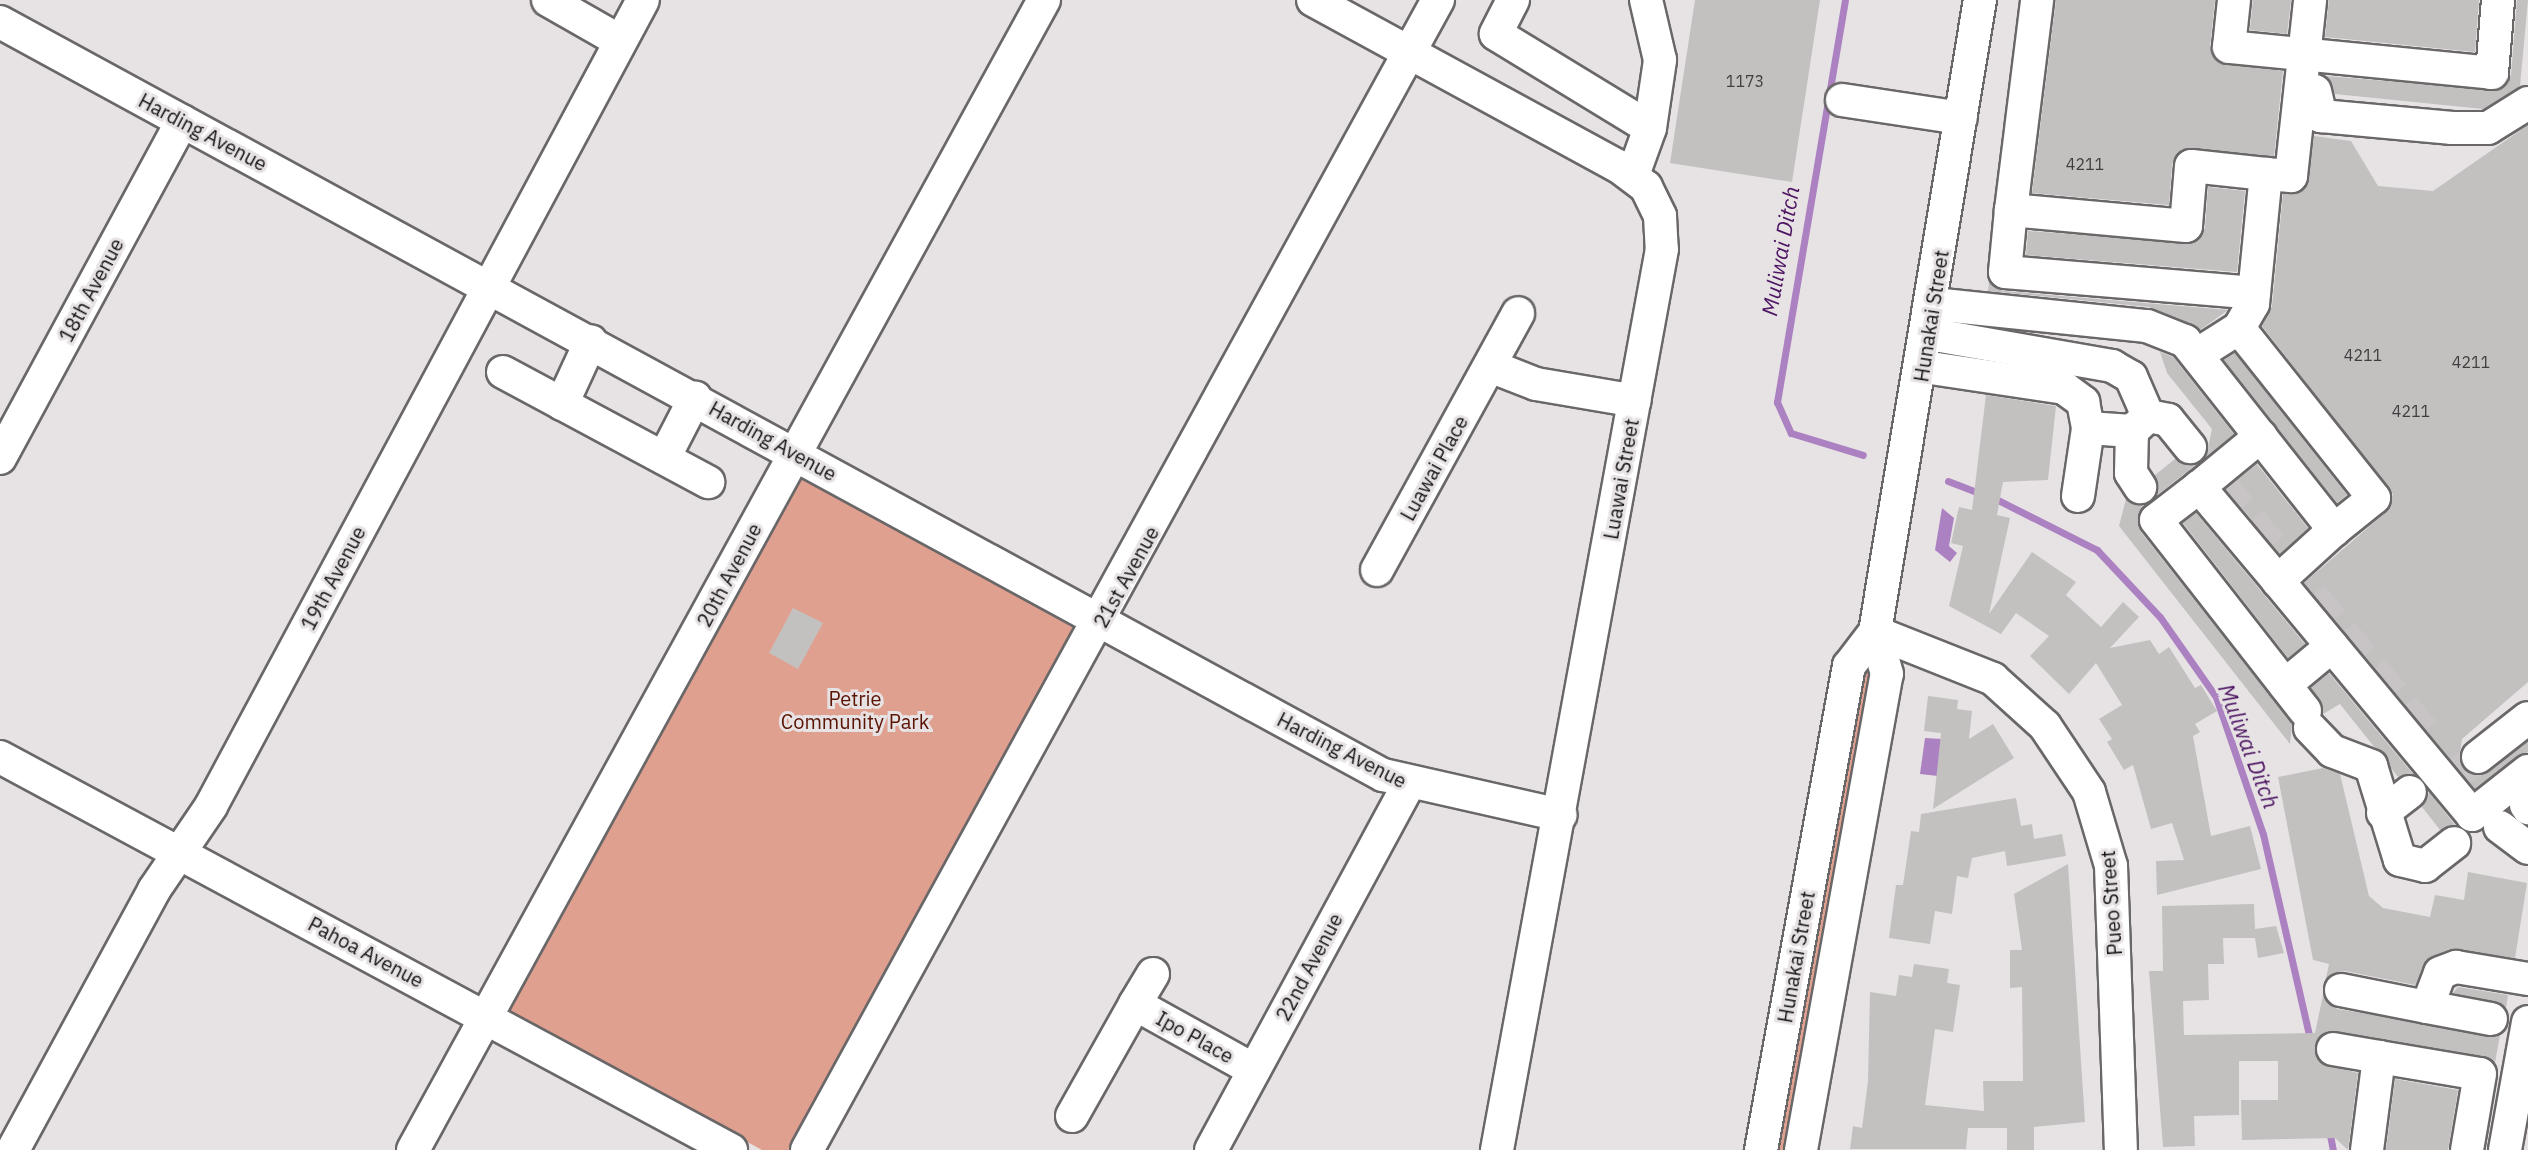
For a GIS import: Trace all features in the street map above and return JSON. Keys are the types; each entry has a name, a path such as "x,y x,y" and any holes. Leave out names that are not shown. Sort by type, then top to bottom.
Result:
{"street":[{"path":"548,0 620,41"},
{"name":"19th Avenue","path":"13,1150 179,853 211,806 643,0"},
{"name":"20th Avenue","path":"413,1150 490,1019 1044,0"},
{"name":"Luawai Street","path":"1313,0 1633,175 1656,201 1662,231 1561,815 1497,1150"},
{"name":"21st Avenue","path":"807,1150 825,1135 1438,0"},
{"path":"1513,0 1496,34 1650,128"},
{"path":"1633,175 1650,128 1660,60 1646,0"},
{"name":"Hunakai Street","path":"1801,1150 1887,674 1875,632 1924,367 1980,0"},
{"path":"2037,0 2005,272 2254,293"},
{"path":"2234,0 2229,47 2492,73 2498,0"},
{"path":"2011,210 2186,226 2191,166 2291,176 2310,0"},
{"name":"Harding Avenue","path":"0,22 489,285 1102,622 1408,785 1561,815"},
{"path":"2315,91 2321,116 2452,128 2488,128 2528,103"},
{"path":"1842,100 1961,118"},
{"name":"18th Avenue","path":"0,458 182,121"},
{"path":"2198,354 2239,328 2254,293 2266,174"},
{"name":"Luawai Place","path":"1377,570 1518,313"},
{"path":"1931,319 2147,326 2198,354 2334,530"},
{"path":"1931,319 2112,366 2131,377 2140,423 2131,473 2140,487"},
{"path":"2239,328 2374,498 2278,581"},
{"path":"562,404 591,341"},
{"path":"1490,366 1536,384 1635,401"},
{"path":"1924,367 2064,388 2083,402 2088,428 2078,496"},
{"path":"503,372 708,482"},
{"path":"664,458 695,398"},
{"path":"2088,428 2168,420 2190,447"},
{"path":"2261,436 2156,520 2285,685 2332,751 2371,766 2400,860 2425,866 2454,843"},
{"path":"2199,487 2472,815 2528,771"},
{"name":"Hunakai Street","path":"1761,1150 1849,666 1875,632"},
{"name":"Pueo Street","path":"1875,632 1993,679 2045,726 2089,792 2111,866 2121,1150"},
{"path":"2285,685 2332,646"},
{"path":"2487,756 2526,723"},
{"name":"Pahoa Avenue","path":"0,757 731,1150"},
{"name":"22nd Avenue","path":"1211,1150 1408,785"},
{"path":"2383,813 2410,792"},
{"path":"2500,827 2528,848"},
{"path":"2427,1007 2440,973 2456,967 2528,979"},
{"name":"Ipo Place","path":"1072,1116 1153,974"},
{"path":"2341,990 2491,1019"},
{"name":"Ipo Place","path":"1135,1004 1254,1070"},
{"path":"2505,1150 2499,1112 2528,1022"},
{"path":"2333,1049 2480,1074 2467,1150"},
{"path":"2367,1150 2379,1057"}],"green space":[{"name":"Petrie Community Park","path":"800,468 1087,627 794,1150 762,1150 508,1012"},
{"path":"1869,665 1875,665 1791,1150 1775,1150 1861,673"}],"shaded area":[{"path":"1942,508 1954,518 1949,546 1957,553 1950,562 1935,550"},
{"path":"1925,738 1942,739 1938,776 1920,774"}],"building":[{"path":"1695,0 1820,0 1792,182 1670,163"},
{"path":"2056,0 2215,0 2210,46 2217,62 2283,71 2274,156 2182,149 2172,164 2169,205 2032,193"},
{"path":"2253,0 2291,0 2287,34 2250,30"},
{"path":"2329,0 2479,0 2475,52 2325,37"},
{"path":"2517,0 2528,0 2520,86 2483,109 2335,94 2325,76 2499,90 2511,75"},
{"path":"2528,125 2528,682 2462,739 2459,759 2480,776 2528,742 2528,752 2475,789 2304,583 2386,512 2393,494 2262,326 2272,306 2283,194 2307,186 2314,136 2351,141 2378,186 2433,191"},
{"path":"2208,187 2245,191 2237,272 2026,255 2028,231 2193,243 2205,228"},
{"path":"1989,282 2003,291 2228,310 2200,330 2149,307 1988,291"},
{"path":"2160,352 2173,357 2234,434 2206,457 2212,429 2167,373"},
{"path":"2235,353 2347,495 2337,503 2224,360"},
{"path":"1986,395 2056,406 2048,480 2003,482 1997,515 2010,518 1989,614 2032,552 2076,582 2066,595 2101,627 2123,602 2139,617 2110,648 2150,640 2159,654 2169,647 2195,688 2201,685 2217,711 2195,724 2200,732 2193,736 2211,836 2250,826 2261,869 2157,895 2156,861 2184,860 2172,823 2151,829 2133,765 2124,770 2107,742 2112,739 2099,719 2122,705 2096,663 2069,694 2030,656 2049,636 2016,613 2001,634 1949,606 1963,546 1951,543 1959,507 1972,510"},
{"path":"2175,459 2197,464 2157,495 2155,475"},
{"path":"2257,464 2308,528 2280,554 2226,489"},
{"path":"2126,499 2144,505 2141,532 2292,724 2290,744 2119,526"},
{"path":"2196,513 2305,644 2288,658 2183,523"},
{"path":"793,608 823,623 798,669 769,653"},
{"path":"2329,673 2413,774 2398,777 2340,704 2323,714 2311,688"},
{"path":"1928,696 1958,700 1957,709 1972,711 1969,739 1993,724 2014,758 1933,809 1941,733 1924,731"},
{"path":"2323,768 2340,774 2369,896 2383,908 2430,917 2435,895 2464,900 2468,872 2527,883 2515,958 2449,949 2426,960 2415,985 2345,971 2326,978 2329,964 2313,960 2278,777"},
{"path":"2429,792 2455,825 2440,830 2422,807"},
{"path":"2016,798 2021,826 2032,824 2034,839 2062,834 2066,856 2007,866 2005,851 1972,858 1968,878 1957,876 1952,914 1935,911 1930,944 1889,938 1896,885 1903,885 1911,831 1919,832 1921,814"},
{"path":"2068,864 2085,1122 2034,1127 2034,1150 2007,1150 2007,1128 1968,1128 1966,1149 1850,1149 1853,1126 1862,1128 1868,1081 1870,992 1896,996 1899,975 1912,977 1914,964 1949,969 1947,983 1960,985 1953,1032 1935,1029 1925,1105 1984,1111 1983,1081 2023,1081 2022,987 2010,988 2010,950 2022,950 2014,894"},
{"path":"2254,904 2255,929 2276,926 2284,953 2258,958 2255,938 2223,938 2224,964 2208,964 2209,1000 2183,1001 2184,1035 2315,1033 2323,995 2337,1009 2500,1035 2495,1063 2327,1031 2315,1045 2320,1063 2358,1073 2348,1150 2335,1138 2242,1140 2241,1100 2278,1100 2278,1061 2239,1061 2239,1115 2194,1116 2195,1146 2163,1147 2149,971 2163,971 2162,906"},
{"path":"2458,987 2508,995 2506,1008 2453,993"},
{"path":"2395,1079 2458,1090 2448,1150 2386,1150"}],"waterway":[{"name":"Muliwai Ditch","path":"1845,0 1777,402 1791,433 1863,455"},
{"name":"Muliwai Ditch","path":"1948,481 1980,493"},
{"name":"Muliwai Ditch","path":"1992,497 2097,550 2160,617 2216,697 2263,834 2310,1040"},
{"name":"Muliwai Ditch","path":"2329,1130 2333,1150"}],"tunnel":[{"path":"2190,447 2424,732"},
{"path":"2458,773 2478,757"}]}
